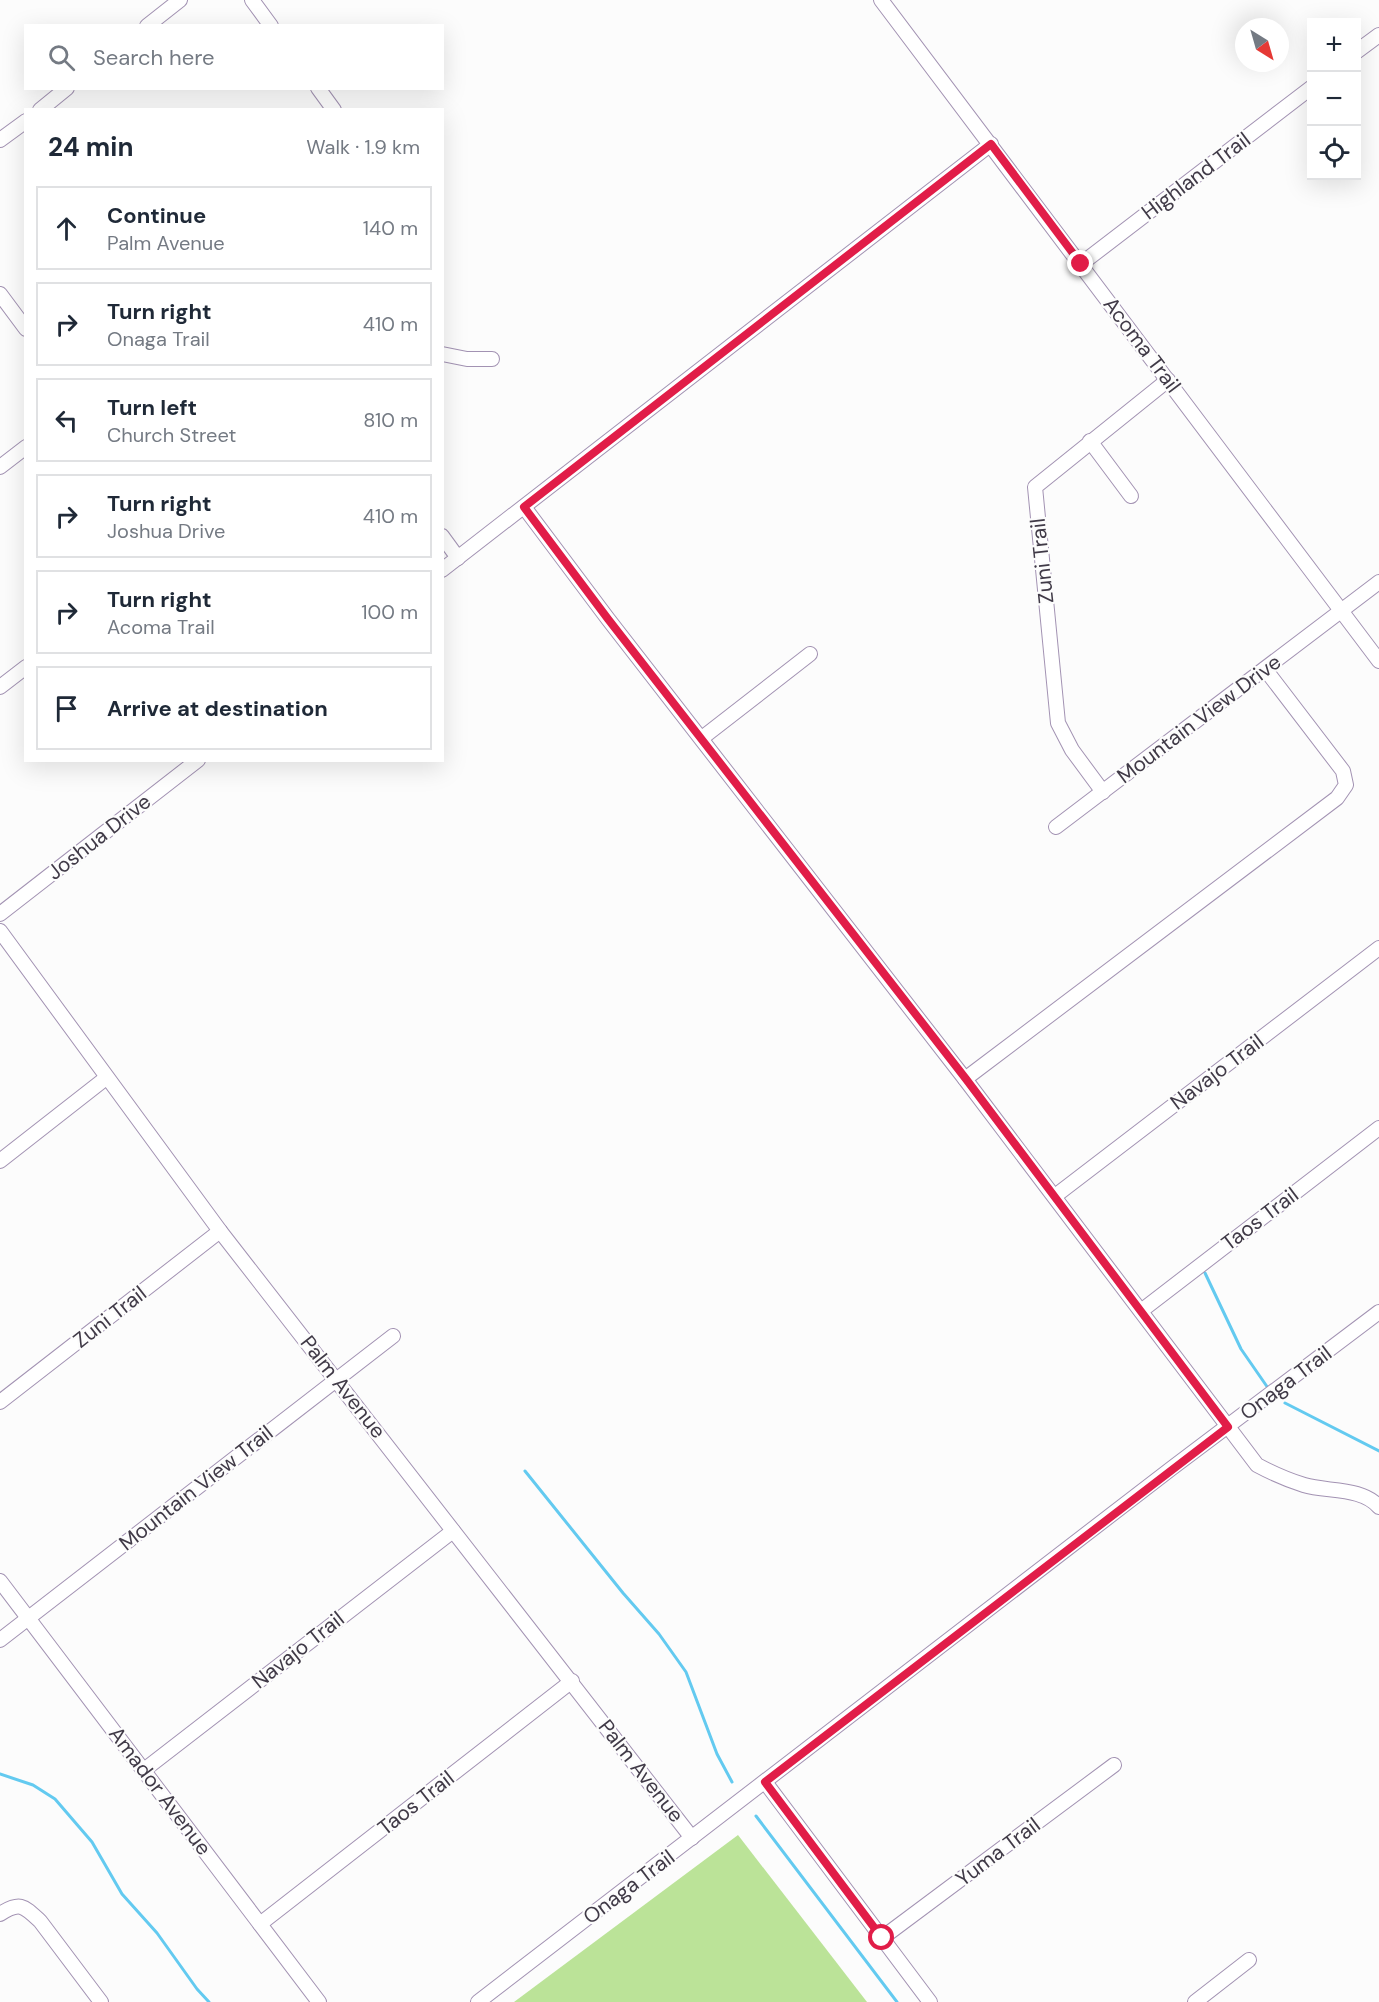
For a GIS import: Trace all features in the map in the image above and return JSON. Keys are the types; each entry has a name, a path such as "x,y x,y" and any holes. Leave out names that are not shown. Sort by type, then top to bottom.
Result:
{"street":[{"path":"150,24 180,0"},
{"path":"252,0 270,24"},
{"name":"Acoma Trail","path":"881,0 1379,661"},
{"path":"1361,48 1379,34"},
{"path":"42,108 65,90"},
{"path":"319,90 333,108"},
{"name":"Highland Trail","path":"1081,264 1307,90"},
{"path":"0,140 24,123"},
{"path":"444,568 991,144"},
{"path":"0,294 24,326"},
{"path":"444,354 467,359 492,359"},
{"name":"Zuni Trail","path":"1103,792 1072,750 1058,723 1035,487 1168,380"},
{"path":"1090,441 1131,496"},
{"path":"0,467 24,449"},
{"path":"524,507 608,619 966,1079 1257,1466 1307,1486 1348,1492 1377,1501"},
{"path":"444,539 458,558"},
{"path":"1341,611 1379,582"},
{"name":"Mountain View Drive","path":"1056,827 1341,611"},
{"path":"702,738 810,654"},
{"path":"0,687 24,669"},
{"path":"966,1079 1337,798 1346,784 1343,771 1265,669"},
{"name":"Joshua Drive","path":"0,914 195,762"},
{"name":"Palm Avenue","path":"0,932 220,1231 693,1838"},
{"name":"Navajo Trail","path":"1055,1196 1379,948"},
{"path":"0,1161 106,1078"},
{"name":"Taos Trail","path":"1141,1311 1379,1128"},
{"name":"Zuni Trail","path":"0,1402 220,1231"},
{"name":"Onaga Trail","path":"478,2002 1379,1312"},
{"name":"Mountain View Trail","path":"0,1640 393,1336"},
{"name":"Navajo Trail","path":"144,1770 453,1531"},
{"name":"Amador Avenue","path":"0,1581 319,2002"},
{"name":"Taos Trail","path":"260,1924 572,1681"},
{"name":"Yuma Trail","path":"882,1938 1114,1765"},
{"path":"765,1782 930,2002"},
{"path":"0,1914 14,1906 22,1906 40,1921 101,2002"},
{"path":"1195,2002 1249,1960"}],"green space":[{"path":"738,1835 867,2002 514,2002"}],"waterway":[{"path":"1205,1273 1241,1349 1268,1388"},
{"path":"1285,1403 1379,1451"},
{"path":"525,1471 659,1634 686,1672 717,1754 732,1782"},
{"path":"0,1774 33,1785 55,1799 92,1842 122,1894 157,1933 209,2002"},
{"path":"756,1816 897,2002"}],"route":[{"path":"882,1938 765,1782 1228,1427 966,1079 608,619 524,507 991,144 1081,264"}]}
